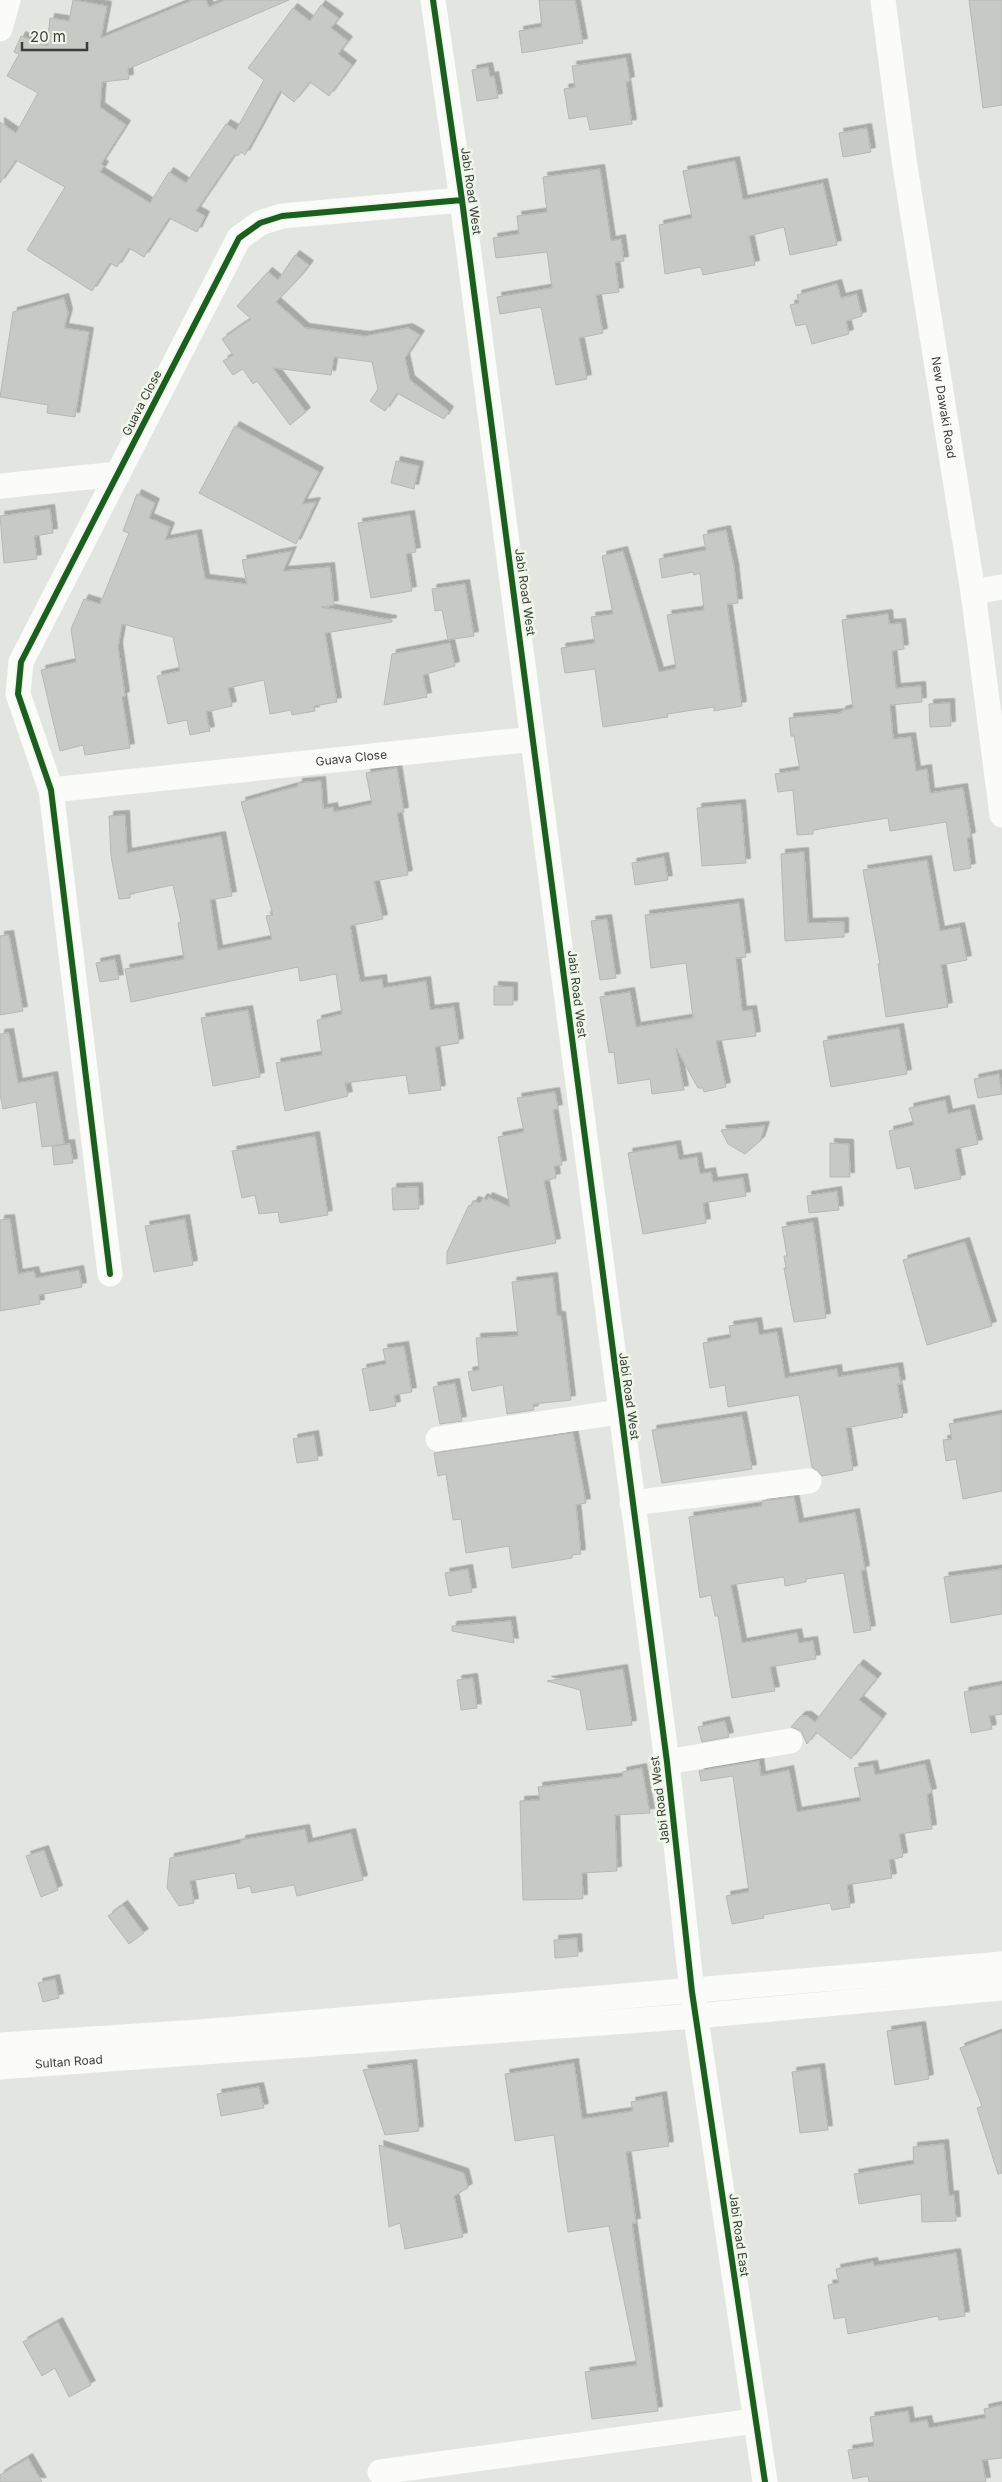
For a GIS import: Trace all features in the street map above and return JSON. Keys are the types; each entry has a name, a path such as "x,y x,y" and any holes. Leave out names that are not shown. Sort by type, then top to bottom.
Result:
{"street":[{"path":"0,29 8,0"},
{"name":"Jabi Road West","path":"433,0 462,200 667,1762 692,1992"},
{"name":"New Dawaki Road","path":"883,0 904,160 973,592 1002,815"},
{"name":"Guava Close","path":"462,200 282,216 260,223 239,238 21,662 18,694 51,790 533,739"},
{"path":"0,486 118,474"},
{"path":"973,592 1002,587"},
{"path":"51,790 110,1274"},
{"path":"438,1439 620,1412"},
{"path":"632,1503 809,1481"},
{"path":"667,1762 790,1741"},
{"path":"137,2048 692,1992 1002,1964"},
{"path":"199,2043 696,2016 1002,1988"},
{"name":"Jabi Road East","path":"692,1992 765,2482"},
{"name":"Sultan Road","path":"0,2045 137,2048"},
{"name":"Sultan Road","path":"0,2068 137,2048"},
{"path":"380,2472 756,2421"}],"building":[{"path":"73,0 107,6 101,38 193,0 206,0 209,7 225,0 289,0 128,69 129,79 102,82 100,107 126,125 101,164 104,166 100,172 150,203 169,172 186,183 226,124 236,130 264,80 248,68 293,8 310,21 321,5 339,18 331,28 348,41 338,54 352,65 329,96 310,82 294,102 280,91 245,155 241,152 238,156 235,154 196,211 205,216 197,232 169,218 144,257 129,248 117,267 110,263 92,291 27,250 65,187 16,160 0,183 0,122 16,133 38,93 7,76 19,54 14,52 21,36 47,46 50,18 69,21"},
{"path":"539,0 575,0 583,43 522,53 519,31 542,27"},
{"path":"969,0 1002,0 1002,105 983,108"},
{"path":"626,58 630,81 626,82 632,124 590,130 587,116 569,119 564,89 575,87 572,66"},
{"path":"488,67 490,77 494,76 498,98 477,101 472,70"},
{"path":"867,128 871,152 843,157 839,133"},
{"path":"735,161 743,200 823,183 837,245 790,255 784,227 749,236 755,265 703,275 701,267 665,274 659,225 692,218 683,171"},
{"path":"600,169 611,241 621,239 624,261 615,262 619,292 596,295 603,333 579,338 587,379 556,385 541,307 500,314 497,297 552,288 547,252 496,258 493,238 519,234 517,216 547,212 543,177"},
{"path":"295,255 309,265 276,302 305,328 365,336 408,328 420,335 405,358 410,380 449,411 444,419 397,393 385,411 370,401 378,389 372,362 334,357 331,375 273,368 306,412 290,425 257,381 253,384 243,369 233,375 223,361 233,355 222,339 251,319 237,306 268,272 278,280"},
{"path":"837,284 841,298 857,294 862,316 846,321 849,334 812,344 806,324 796,326 790,305 799,303 797,295"},
{"path":"64,298 68,313 64,328 89,332 75,417 47,413 48,405 0,397 13,312"},
{"path":"235,426 319,472 302,504 316,502 296,544 199,493"},
{"path":"396,461 419,466 414,489 391,483"},
{"path":"137,494 155,503 149,518 170,527 165,540 197,534 205,579 247,584 242,560 292,551 283,571 330,567 334,605 321,607 392,620 392,622 325,633 337,702 314,706 315,711 292,715 291,710 270,714 264,680 228,688 232,706 206,712 210,731 190,735 187,720 168,724 157,676 180,671 173,637 122,624 118,647 125,696 122,697 130,748 85,755 83,745 60,751 41,670 76,662 71,629 84,599 100,604 129,533 123,531"},
{"path":"50,509 53,533 34,536 37,559 4,563 0,516"},
{"path":"410,515 416,552 406,554 412,591 371,598 358,523"},
{"path":"726,530 734,567 738,603 727,604 742,706 714,711 714,707 667,714 668,717 603,727 595,669 565,673 561,648 595,643 591,617 613,614 602,556 623,551 659,672 676,668 667,615 704,610 700,573 694,575 693,572 662,578 659,559 706,550 703,535"},
{"path":"465,584 474,636 448,640 442,610 435,611 432,589"},
{"path":"888,614 889,624 901,623 904,649 892,651 896,688 921,686 922,702 890,705 893,739 911,737 916,771 927,769 930,793 963,788 971,837 967,838 971,868 954,871 946,822 890,831 888,818 813,830 813,834 797,835 793,790 778,792 775,774 800,770 794,736 791,736 789,718 842,713 841,711 853,708 842,620"},
{"path":"450,643 455,666 423,675 427,697 384,705 392,654"},
{"path":"950,703 951,726 930,727 929,704"},
{"path":"397,768 404,812 397,813 408,875 374,881 383,919 350,926 360,982 382,979 383,988 426,981 430,1010 454,1007 459,1043 435,1047 441,1090 409,1094 406,1075 345,1083 348,1096 285,1111 276,1063 322,1055 317,1020 342,1014 336,974 300,981 298,967 131,1002 125,969 184,959 178,923 181,922 173,885 130,894 130,898 119,899 111,856 109,816 125,815 127,853 221,836 232,896 210,900 218,950 272,939 266,916 273,915 241,802 298,786 298,783 321,781 323,809 333,807 334,812 372,804 366,773"},
{"path":"741,804 746,863 702,866 697,808"},
{"path":"804,852 808,923 844,922 844,937 785,941 781,854"},
{"path":"664,857 668,880 635,885 632,863"},
{"path":"927,860 940,931 960,927 967,960 941,965 948,1007 886,1017 878,964 880,964 863,870"},
{"path":"739,903 746,957 736,958 742,1011 752,1010 756,1036 716,1041 726,1087 704,1092 703,1088 698,1088 676,1048 684,1090 652,1094 650,1079 618,1084 614,1052 609,1053 600,997 630,992 636,1027 693,1018 686,963 651,968 645,915"},
{"path":"607,919 616,978 600,980 591,921"},
{"path":"9,935 23,1011 0,1015 0,936"},
{"path":"115,959 119,979 100,982 96,963"},
{"path":"494,986 513,987 513,1005 494,1005"},
{"path":"248,1010 260,1077 213,1086 201,1018"},
{"path":"899,1028 907,1074 831,1087 823,1041"},
{"path":"9,1033 18,1083 53,1076 64,1144 42,1147 36,1102 3,1109 0,1094 0,1034"},
{"path":"999,1074 1002,1094 978,1098 974,1079"},
{"path":"555,1092 558,1109 553,1110 562,1165 554,1166 556,1178 544,1181 556,1243 447,1264 447,1252 469,1205 471,1206 474,1201 480,1203 483,1198 487,1200 488,1197 510,1207 498,1137 524,1132 517,1098"},
{"path":"945,1100 948,1114 970,1109 978,1144 955,1149 961,1179 915,1189 910,1166 897,1169 889,1131 914,1125 909,1108"},
{"path":"765,1126 760,1141 745,1154 728,1144 721,1130"},
{"path":"315,1136 328,1215 280,1223 278,1212 259,1214 255,1195 242,1198 232,1151"},
{"path":"830,1143 849,1144 850,1177 830,1177"},
{"path":"70,1144 73,1163 54,1165 52,1146"},
{"path":"676,1145 679,1160 697,1157 700,1174 711,1172 713,1182 743,1178 746,1196 703,1203 706,1223 643,1234 628,1153"},
{"path":"418,1187 419,1209 393,1210 392,1188"},
{"path":"837,1191 839,1210 809,1213 807,1196"},
{"path":"10,1219 18,1274 34,1271 36,1278 79,1270 82,1287 39,1295 40,1304 0,1311 0,1220"},
{"path":"185,1219 193,1265 154,1272 145,1226"},
{"path":"813,1222 826,1318 794,1322 784,1268 786,1268 784,1256 787,1256 782,1227"},
{"path":"965,1242 992,1326 927,1345 903,1260"},
{"path":"553,1277 557,1316 561,1316 571,1400 533,1404 534,1410 507,1414 503,1385 472,1391 468,1372 479,1370 476,1338 518,1336 512,1282"},
{"path":"757,1322 759,1335 777,1332 785,1378 837,1369 838,1377 898,1367 901,1384 897,1384 903,1417 846,1428 853,1470 822,1476 812,1467 799,1395 728,1407 725,1385 710,1388 703,1343 731,1338 729,1326"},
{"path":"404,1346 412,1392 394,1395 396,1406 370,1411 362,1369 386,1364 383,1349"},
{"path":"455,1383 462,1421 440,1424 433,1387"},
{"path":"1002,1414 1002,1491 963,1499 956,1459 946,1461 943,1440 952,1439 949,1424"},
{"path":"742,1416 752,1469 662,1483 652,1430"},
{"path":"573,1433 586,1503 576,1505 581,1554 572,1555 572,1558 512,1568 509,1546 466,1553 461,1519 453,1520 446,1474 438,1476 434,1453"},
{"path":"314,1435 318,1460 297,1463 293,1439"},
{"path":"794,1497 799,1523 855,1513 865,1570 861,1571 871,1630 854,1633 844,1573 806,1579 806,1582 785,1586 784,1577 731,1585 742,1643 797,1633 799,1643 813,1641 816,1659 770,1667 775,1691 732,1698 718,1616 715,1616 711,1595 700,1598 689,1517 762,1506 762,1501"},
{"path":"468,1569 472,1592 449,1596 445,1573"},
{"path":"1002,1569 1002,1614 951,1623 944,1577"},
{"path":"511,1621 514,1643 452,1631 452,1626"},
{"path":"859,1664 877,1678 859,1700 882,1718 851,1759 816,1732 807,1744 801,1731 791,1727 801,1716 807,1716 815,1722"},
{"path":"623,1669 632,1725 587,1730 580,1690 547,1681"},
{"path":"473,1678 477,1708 461,1710 457,1680"},
{"path":"1002,1685 1002,1714 989,1716 992,1729 971,1733 964,1692"},
{"path":"725,1721 729,1737 702,1742 698,1727"},
{"path":"759,1761 761,1776 789,1770 797,1812 861,1801 854,1768 873,1765 875,1775 925,1764 932,1793 927,1794 932,1829 899,1834 903,1857 889,1860 892,1878 847,1885 850,1907 832,1910 830,1903 763,1915 764,1918 732,1924 726,1896 749,1892 733,1776 701,1781 699,1771"},
{"path":"642,1768 650,1813 615,1815 617,1871 582,1873 583,1899 523,1900 520,1801 540,1800 538,1787 623,1777 622,1772"},
{"path":"305,1829 308,1843 351,1833 363,1880 297,1896 294,1885 252,1893 250,1886 238,1889 235,1873 190,1881 194,1903 179,1906 167,1888 170,1858 241,1843 241,1840"},
{"path":"44,1850 58,1890 41,1897 26,1856"},
{"path":"123,1905 144,1933 129,1944 108,1916"},
{"path":"577,1938 578,1956 555,1958 554,1940"},
{"path":"55,1979 59,1998 43,2002 38,1983"},
{"path":"921,2026 929,2079 895,2085 887,2031"},
{"path":"1002,2032 1002,2173 998,2174 977,2108 982,2106 960,2048"},
{"path":"574,2063 582,2119 633,2111 631,2102 662,2096 669,2146 626,2152 636,2223 632,2223 658,2411 592,2419 585,2372 637,2365 609,2226 568,2232 554,2135 515,2141 505,2074"},
{"path":"412,2064 419,2131 385,2135 363,2070"},
{"path":"820,2068 828,2130 800,2133 792,2072"},
{"path":"259,2087 264,2108 221,2116 217,2094"},
{"path":"944,2144 949,2196 954,2195 956,2221 922,2222 921,2194 859,2204 854,2174 914,2164 913,2147"},
{"path":"379,2145 464,2173 468,2188 454,2196 463,2237 405,2249 400,2223 389,2227"},
{"path":"956,2253 965,2316 939,2320 938,2316 848,2334 845,2317 834,2319 828,2285 839,2283 836,2269 873,2262 874,2266"},
{"path":"58,2322 91,2385 69,2397 55,2368 42,2376 23,2342"},
{"path":"1002,2405 1002,2458 982,2460 986,2482 869,2482 868,2476 853,2479 848,2450 874,2446 870,2417 908,2411 910,2423 927,2420 929,2428 986,2418 984,2409"},
{"path":"28,2458 42,2482 0,2482 0,2475"}],"cycle path":[{"path":"433,0 462,200 667,1762 692,1992 765,2482"},
{"path":"110,1274 51,790 18,694 21,662 239,238 260,223 282,216 462,200"}]}
